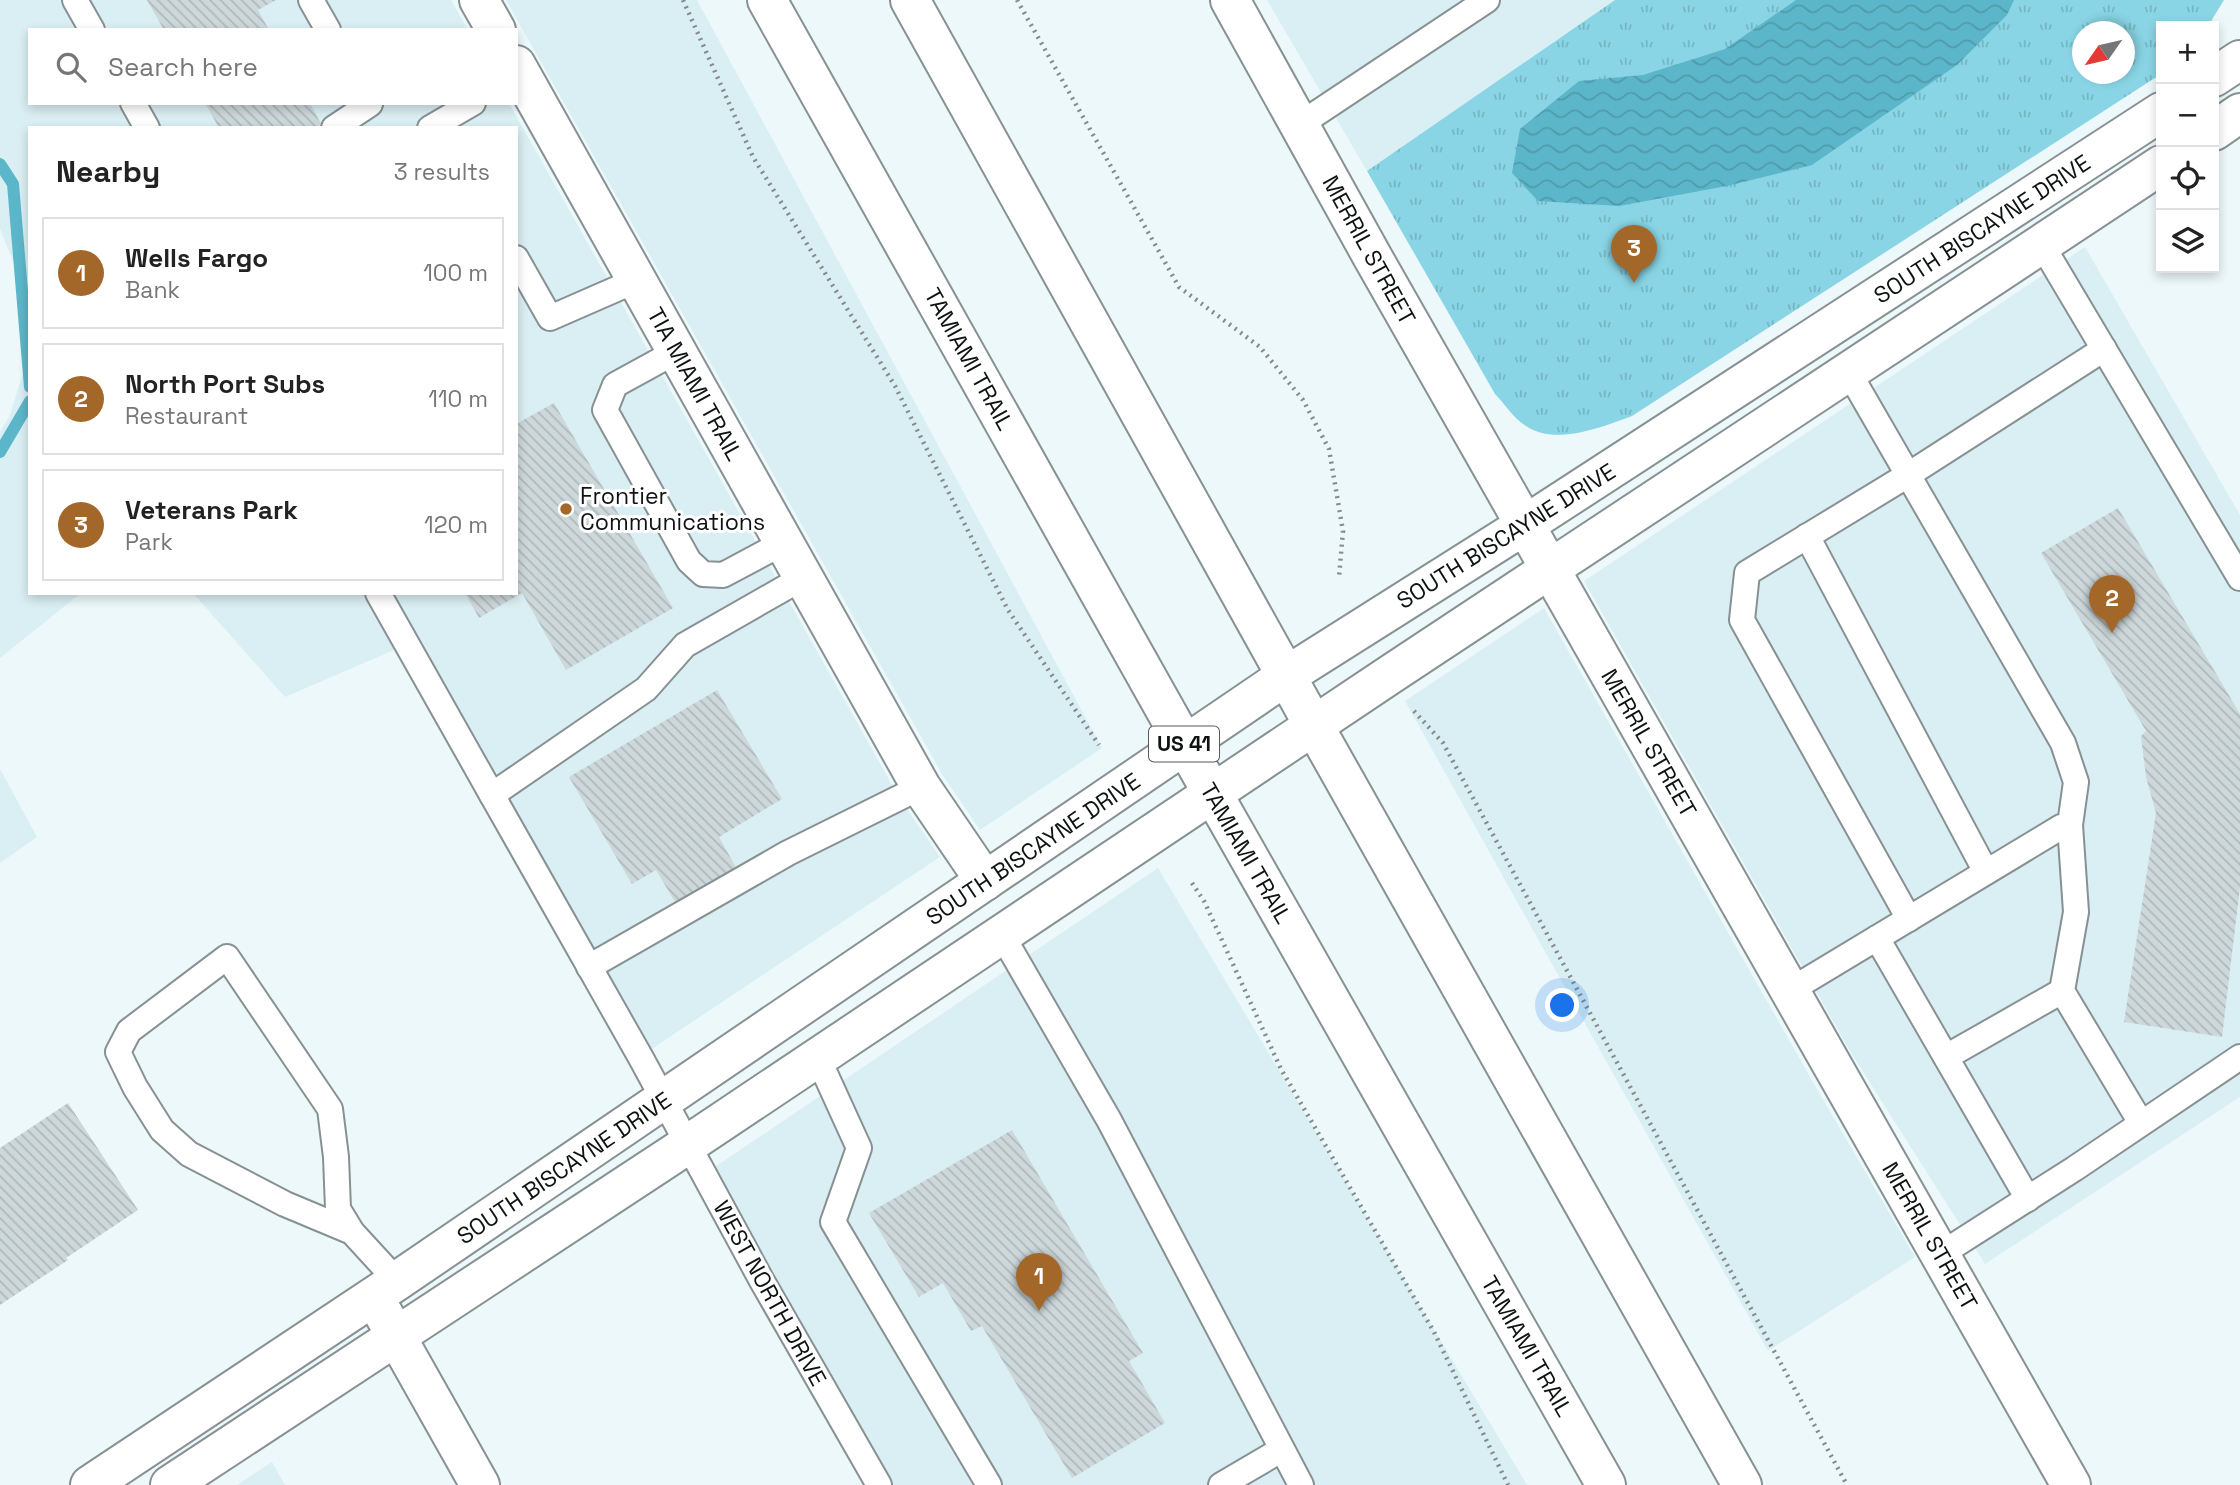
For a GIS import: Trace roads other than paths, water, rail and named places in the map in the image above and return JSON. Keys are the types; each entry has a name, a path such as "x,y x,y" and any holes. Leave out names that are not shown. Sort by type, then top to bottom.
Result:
{"street":[{"path":"480,0 495,28"},
{"name":"TAMIAMI TRAIL","path":"768,0 1185,745 1605,1485"},
{"path":"910,0 1314,726 1742,1485"},
{"name":"MERRIL STREET","path":"1230,0 2071,1485"},
{"path":"2219,74 2240,60"},
{"name":"TIA MIAMI TRAIL","path":"518,73 921,787 985,881"},
{"path":"2219,128 2240,113"},
{"name":"SOUTH BISCAYNE DRIVE","path":"90,1485 385,1289 1286,676 1525,525 2156,115"},
{"name":"SOUTH BISCAYNE DRIVE","path":"170,1485 687,1145 2156,168"},
{"path":"385,1289 396,1336 480,1485"}],"lane":[{"path":"75,0 91,28"},
{"path":"311,0 327,28"},
{"path":"1299,125 1487,0"},
{"path":"134,105 146,126"},
{"path":"337,126 368,105"},
{"path":"433,126 470,105"},
{"path":"2042,244 2240,578"},
{"path":"518,262 550,318 637,280"},
{"path":"1909,919 1742,620 1747,573 1908,475 2104,349"},
{"path":"677,351 615,385 605,410 658,509 689,561 703,574 723,575 785,542"},
{"path":"1848,371 2063,743 2076,782 2070,825 2076,912 2062,991 2141,1124"},
{"path":"1808,536 1986,872"},
{"path":"492,795 646,689 685,645 804,577"},
{"name":"WEST NORTH DRIVE","path":"379,595 879,1485"},
{"path":"589,967 788,853 921,787"},
{"path":"1789,991 2061,827 2070,825"},
{"path":"1002,935 1109,1119 1301,1485"},
{"path":"1877,938 2028,1199"},
{"path":"352,1232 285,1204 189,1154 162,1130 135,1087 118,1052 129,1031 226,957 330,1109 336,1157 338,1209 352,1232 385,1289"},
{"path":"1946,1058 2062,991"},
{"path":"1941,1254 2028,1199 2240,1056"},
{"path":"818,1058 859,1148 833,1222 989,1485"},
{"path":"1221,1485 1282,1450"}],"water":[{"path":"1796,0 2014,0 2007,15 1957,65 1812,165 1727,186 1619,206 1538,201 1512,173 1520,129 1579,81 1643,75 1725,49"}],"waterway":[{"path":"0,164 13,184 28,363"},
{"path":"0,452 28,404"}],"place":[{"name":"Veterans Park","path":"1634,283"},
{"name":"Frontier Communications","path":"566,509"},
{"name":"North Port Subs","path":"2112,633"},
{"name":"Wells Fargo","path":"1039,1311"}]}
